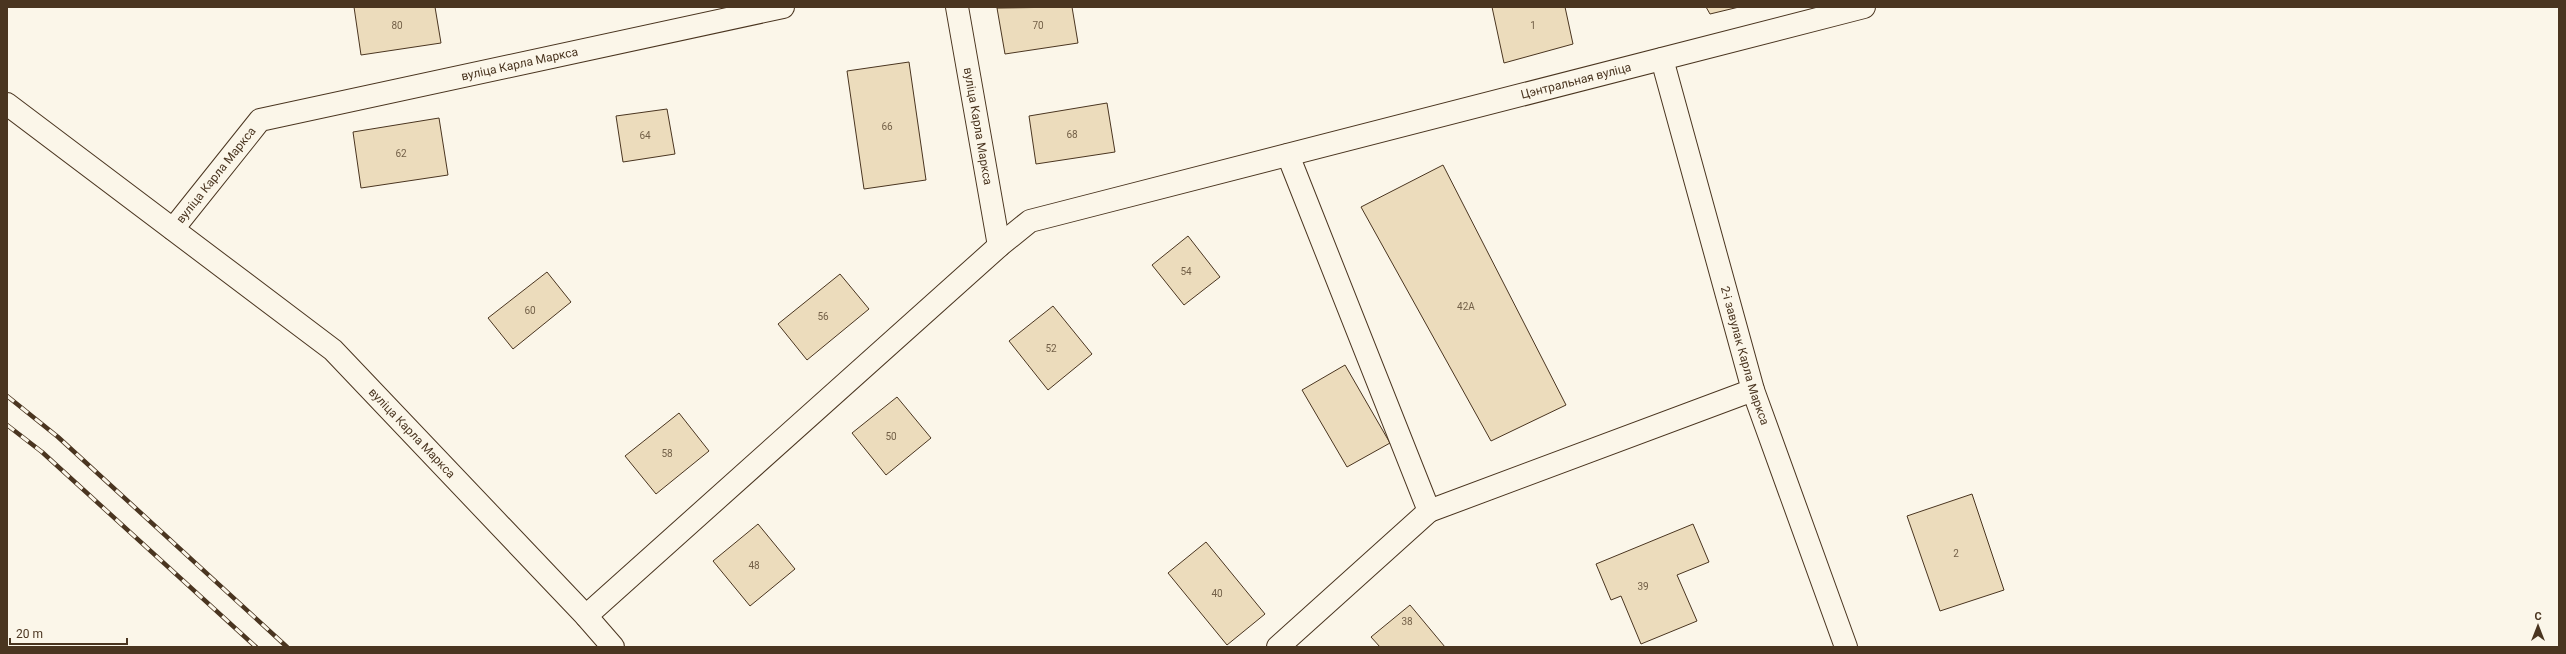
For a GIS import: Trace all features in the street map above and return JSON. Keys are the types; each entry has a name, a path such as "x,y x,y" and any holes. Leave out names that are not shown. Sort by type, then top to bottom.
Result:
{"street":[{"name":"вуліца Карла Маркса","path":"613,647 586,616 333,350 173,229 260,120 783,7"},
{"name":"вуліца Карла Маркса","path":"957,7 999,246"},
{"name":"Цэнтральная вуліца","path":"586,616 999,246 1030,221 1864,7"},
{"name":"2-і завулак Карла Маркса","path":"1662,59 1753,390 1846,647"},
{"path":"7,104 173,229"},
{"path":"1288,155 1429,511"},
{"path":"1278,647 1429,511 1753,390"}],"building":[{"path":"354,7 435,7 441,43 361,55"},
{"path":"1072,7 1078,43 1005,54 997,8"},
{"path":"1492,7 1565,7 1573,44 1504,63"},
{"path":"1706,7 1739,7 1710,14"},
{"path":"909,62 926,180 864,189 847,71"},
{"path":"1107,103 1115,152 1036,164 1029,116"},
{"path":"667,109 675,154 623,162 616,116"},
{"path":"439,118 448,175 361,188 353,132"},
{"path":"1443,165 1566,405 1491,441 1361,207"},
{"path":"1188,236 1220,277 1184,305 1152,265"},
{"path":"547,272 571,302 513,349 488,318"},
{"path":"840,274 869,309 807,360 778,324"},
{"path":"1053,306 1092,354 1048,390 1009,341"},
{"path":"1345,365 1390,443 1347,467 1302,390"},
{"path":"897,397 931,438 886,475 852,433"},
{"path":"679,413 709,451 656,494 625,456"},
{"path":"1972,494 2004,590 1940,611 1907,516"},
{"path":"758,524 795,569 750,606 713,561"},
{"path":"1693,524 1709,562 1677,575 1697,621 1641,644 1621,596 1611,600 1596,564"},
{"path":"1206,542 1265,614 1227,645 1168,573"},
{"path":"1410,605 1445,647 1380,647 1371,637"}],"railway":[{"path":"7,396 58,437 287,647"},
{"path":"7,425 42,452 256,647"}]}
